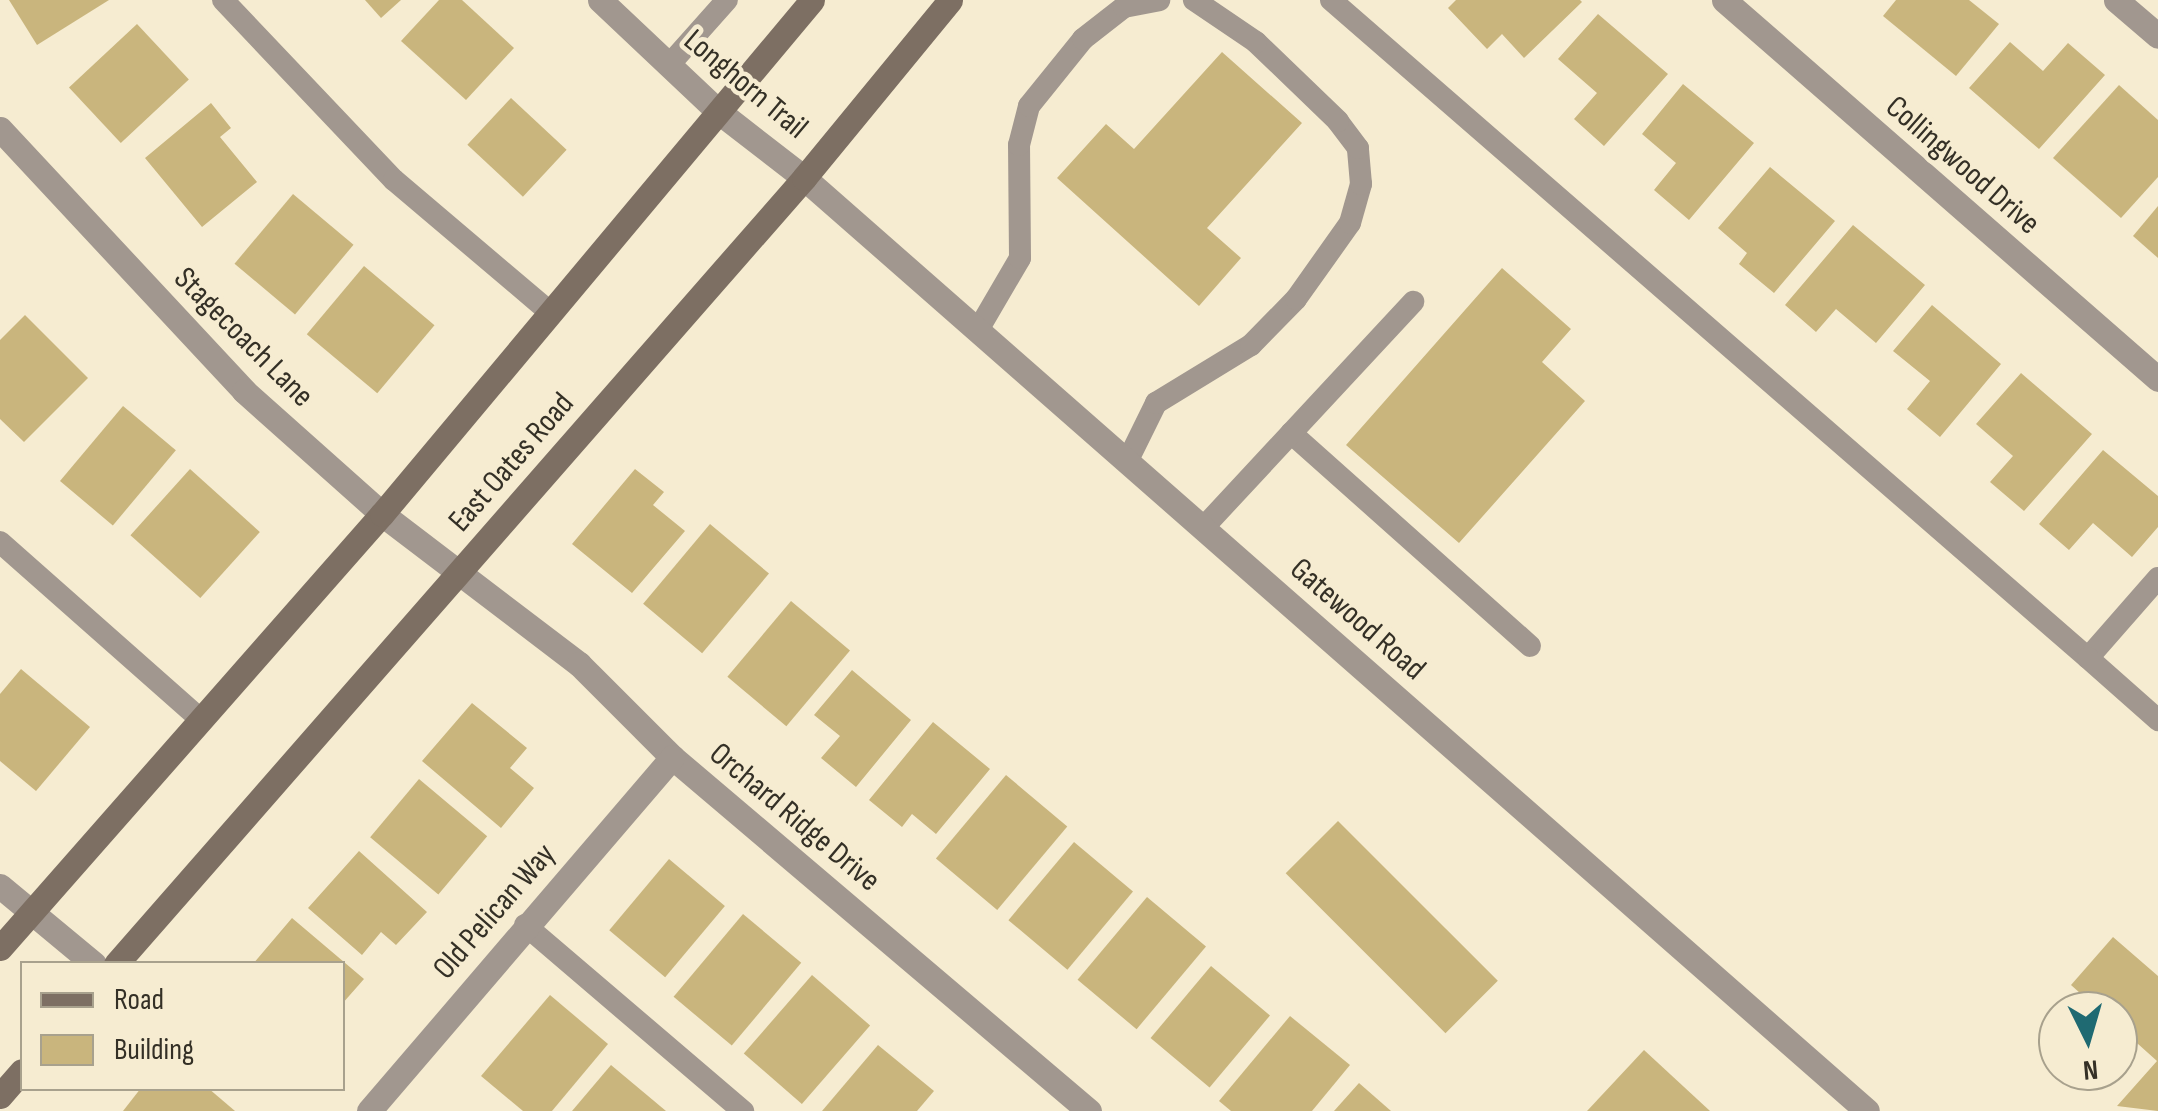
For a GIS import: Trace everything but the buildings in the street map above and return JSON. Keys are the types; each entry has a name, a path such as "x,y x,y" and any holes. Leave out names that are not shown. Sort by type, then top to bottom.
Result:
{"main road":[{"name":"East Oates Road","path":"0,948 382,514 812,0"},
{"name":"East Oates Road","path":"119,961 804,178 950,0"},
{"path":"0,1096 20,1073"}],"street":[{"name":"Longhorn Trail","path":"600,0 719,112 804,178"},
{"name":"Collingwood Drive","path":"1724,0 2158,379"},
{"path":"2116,0 2158,36"},
{"name":"Stagecoach Lane","path":"0,129 244,391 382,514 462,570"},
{"name":"Gatewood Road","path":"804,178 1867,1111"},
{"name":"Orchard Ridge Drive","path":"462,570 579,664 672,757 1089,1111"},
{"name":"Old Pelican Way","path":"378,1108 525,925 672,757"},
{"path":"0,886 90,961"}],"lane":[{"path":"223,0 394,180 551,313"},
{"path":"669,64 728,0"},
{"path":"978,330 1020,258 1019,145 1029,106 1083,38 1124,7 1158,0"},
{"path":"1127,462 1156,403 1250,344 1296,298 1350,223 1361,184 1358,148 1338,121 1256,42 1194,0"},
{"path":"1332,0 2158,720"},
{"path":"1203,528 1413,302"},
{"path":"1291,433 1530,646"},
{"path":"0,542 201,720"},
{"path":"2088,658 2158,578"},
{"path":"525,925 743,1111"}]}
